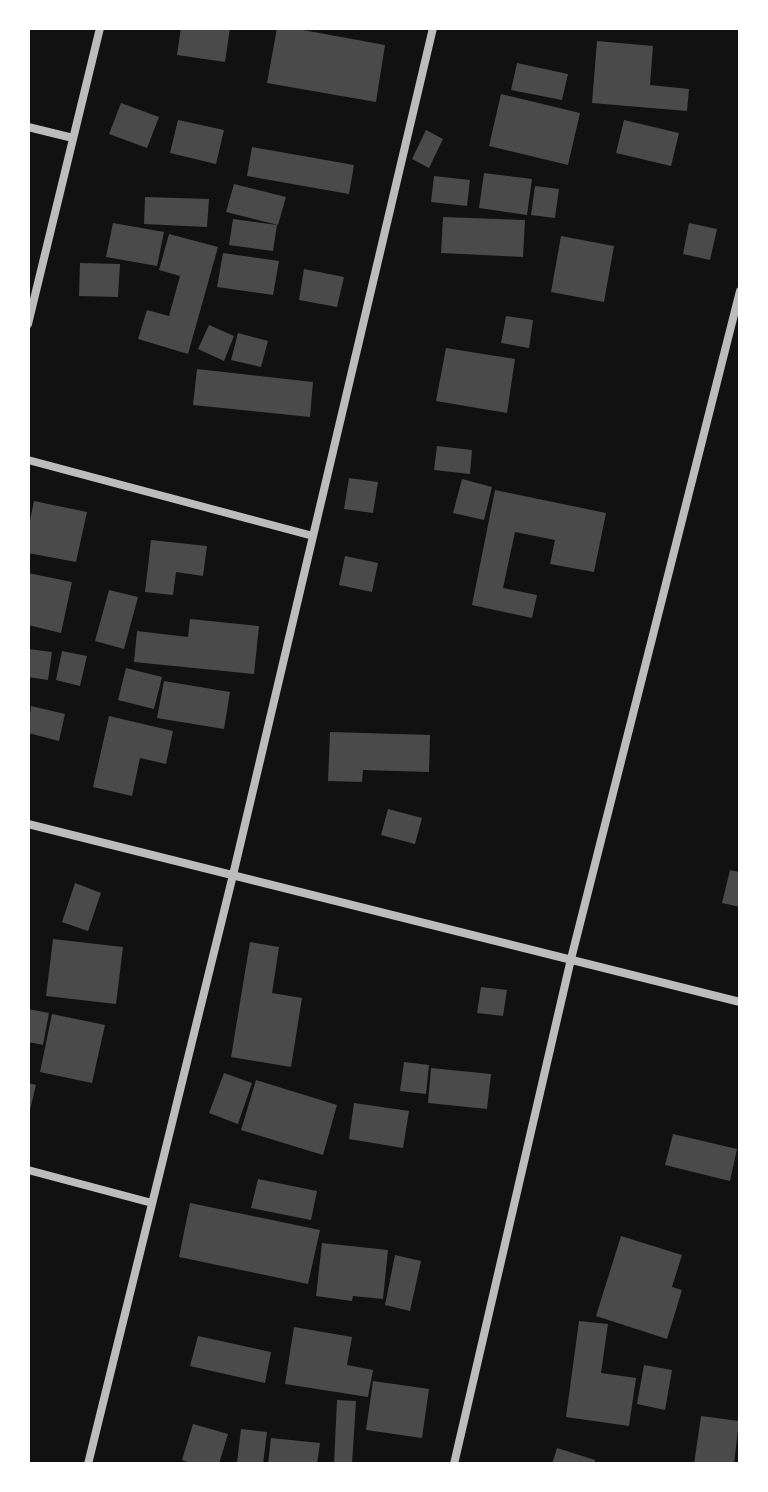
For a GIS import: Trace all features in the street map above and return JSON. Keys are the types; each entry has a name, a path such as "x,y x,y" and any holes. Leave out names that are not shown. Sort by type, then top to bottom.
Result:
{"street":[{"path":"28,324 100,28"},
{"path":"88,1464 233,875 433,28"},
{"path":"28,127 73,138"},
{"path":"454,1464 571,959 740,291"},
{"path":"28,460 313,536"},
{"path":"28,824 740,1002"},
{"path":"28,1170 152,1203"}],"building":[{"path":"181,28 230,28 225,62 177,55"},
{"path":"277,28 385,45 376,102 267,83"},
{"path":"597,41 653,46 650,85 689,89 687,111 592,103"},
{"path":"517,63 568,74 562,100 511,90"},
{"path":"501,94 580,113 568,165 489,146"},
{"path":"121,103 159,117 147,148 109,134"},
{"path":"178,120 224,130 216,164 170,153"},
{"path":"624,120 679,133 671,166 616,153"},
{"path":"426,130 443,139 429,168 412,159"},
{"path":"252,147 354,165 349,194 247,176"},
{"path":"484,173 532,179 527,215 479,208"},
{"path":"434,176 470,180 467,206 431,202"},
{"path":"234,184 286,197 278,225 226,212"},
{"path":"535,186 559,189 555,218 531,215"},
{"path":"145,197 209,199 207,227 144,224"},
{"path":"443,217 525,220 523,257 441,253"},
{"path":"233,219 277,225 273,251 229,245"},
{"path":"113,223 164,232 157,266 106,257"},
{"path":"689,223 717,229 710,260 683,254"},
{"path":"169,234 218,247 188,354 138,339 147,310 169,316 180,276 159,270"},
{"path":"561,236 614,246 604,302 551,292"},
{"path":"223,253 279,261 273,295 217,287"},
{"path":"80,263 120,264 118,297 79,296"},
{"path":"304,269 344,277 337,307 299,300"},
{"path":"506,316 533,320 529,348 501,343"},
{"path":"209,325 234,336 224,361 198,349"},
{"path":"238,333 268,341 261,367 231,360"},
{"path":"446,348 515,359 507,413 436,401"},
{"path":"197,369 313,382 310,417 193,405"},
{"path":"437,446 472,450 470,474 434,470"},
{"path":"349,478 378,482 373,513 344,509"},
{"path":"462,479 492,487 484,520 453,513"},
{"path":"495,490 606,513 594,572 550,564 555,540 515,532 503,588 537,595 532,618 472,605"},
{"path":"34,501 87,512 76,562 28,553 28,530"},
{"path":"151,540 207,546 203,576 176,572 173,595 145,592"},
{"path":"345,556 378,563 372,592 339,585"},
{"path":"28,573 72,582 61,633 28,625"},
{"path":"109,590 138,597 124,649 95,641"},
{"path":"190,619 259,626 254,674 134,662 137,631 188,637"},
{"path":"28,649 52,652 48,680 28,677"},
{"path":"62,651 87,656 80,686 56,680"},
{"path":"126,668 162,677 154,709 118,700"},
{"path":"164,681 230,692 224,729 157,718"},
{"path":"31,706 65,714 59,741 28,733"},
{"path":"109,716 173,731 166,764 140,758 132,796 93,787"},
{"path":"330,732 430,735 429,772 363,770 362,782 328,781"},
{"path":"388,809 422,818 415,844 381,835"},
{"path":"730,870 740,872 740,907 722,903"},
{"path":"75,883 101,893 88,931 62,922"},
{"path":"53,939 123,947 116,1004 46,996"},
{"path":"250,942 279,947 272,993 302,998 291,1067 231,1057"},
{"path":"481,987 507,990 503,1016 477,1013"},
{"path":"28,1009 49,1013 43,1045 28,1042"},
{"path":"52,1014 105,1025 92,1083 40,1072"},
{"path":"404,1062 429,1065 426,1094 400,1091"},
{"path":"431,1068 491,1074 487,1109 428,1103"},
{"path":"224,1073 252,1083 238,1124 209,1113"},
{"path":"256,1080 337,1105 323,1155 241,1130"},
{"path":"28,1083 36,1085 29,1114 28,1114"},
{"path":"354,1103 409,1111 403,1148 349,1139"},
{"path":"673,1134 737,1149 730,1181 665,1165"},
{"path":"258,1179 317,1191 311,1220 251,1208"},
{"path":"190,1203 320,1230 308,1284 179,1257"},
{"path":"621,1236 682,1255 672,1287 682,1290 667,1339 596,1316"},
{"path":"322,1243 388,1250 383,1299 353,1296 352,1301 316,1296"},
{"path":"395,1255 421,1261 410,1311 385,1305"},
{"path":"579,1321 608,1324 601,1373 636,1378 629,1426 566,1417"},
{"path":"294,1327 352,1337 347,1365 373,1370 368,1397 285,1384"},
{"path":"198,1336 271,1352 265,1383 190,1366"},
{"path":"644,1365 672,1370 665,1410 637,1404"},
{"path":"373,1381 429,1389 422,1438 366,1430"},
{"path":"337,1400 356,1401 352,1464 334,1464"},
{"path":"701,1416 739,1421 734,1464 694,1464"},
{"path":"193,1424 228,1434 219,1464 194,1464 182,1460"},
{"path":"241,1429 267,1432 263,1464 237,1463"},
{"path":"271,1438 320,1443 317,1464 268,1464"},
{"path":"557,1448 595,1460 594,1464 552,1464"}]}
